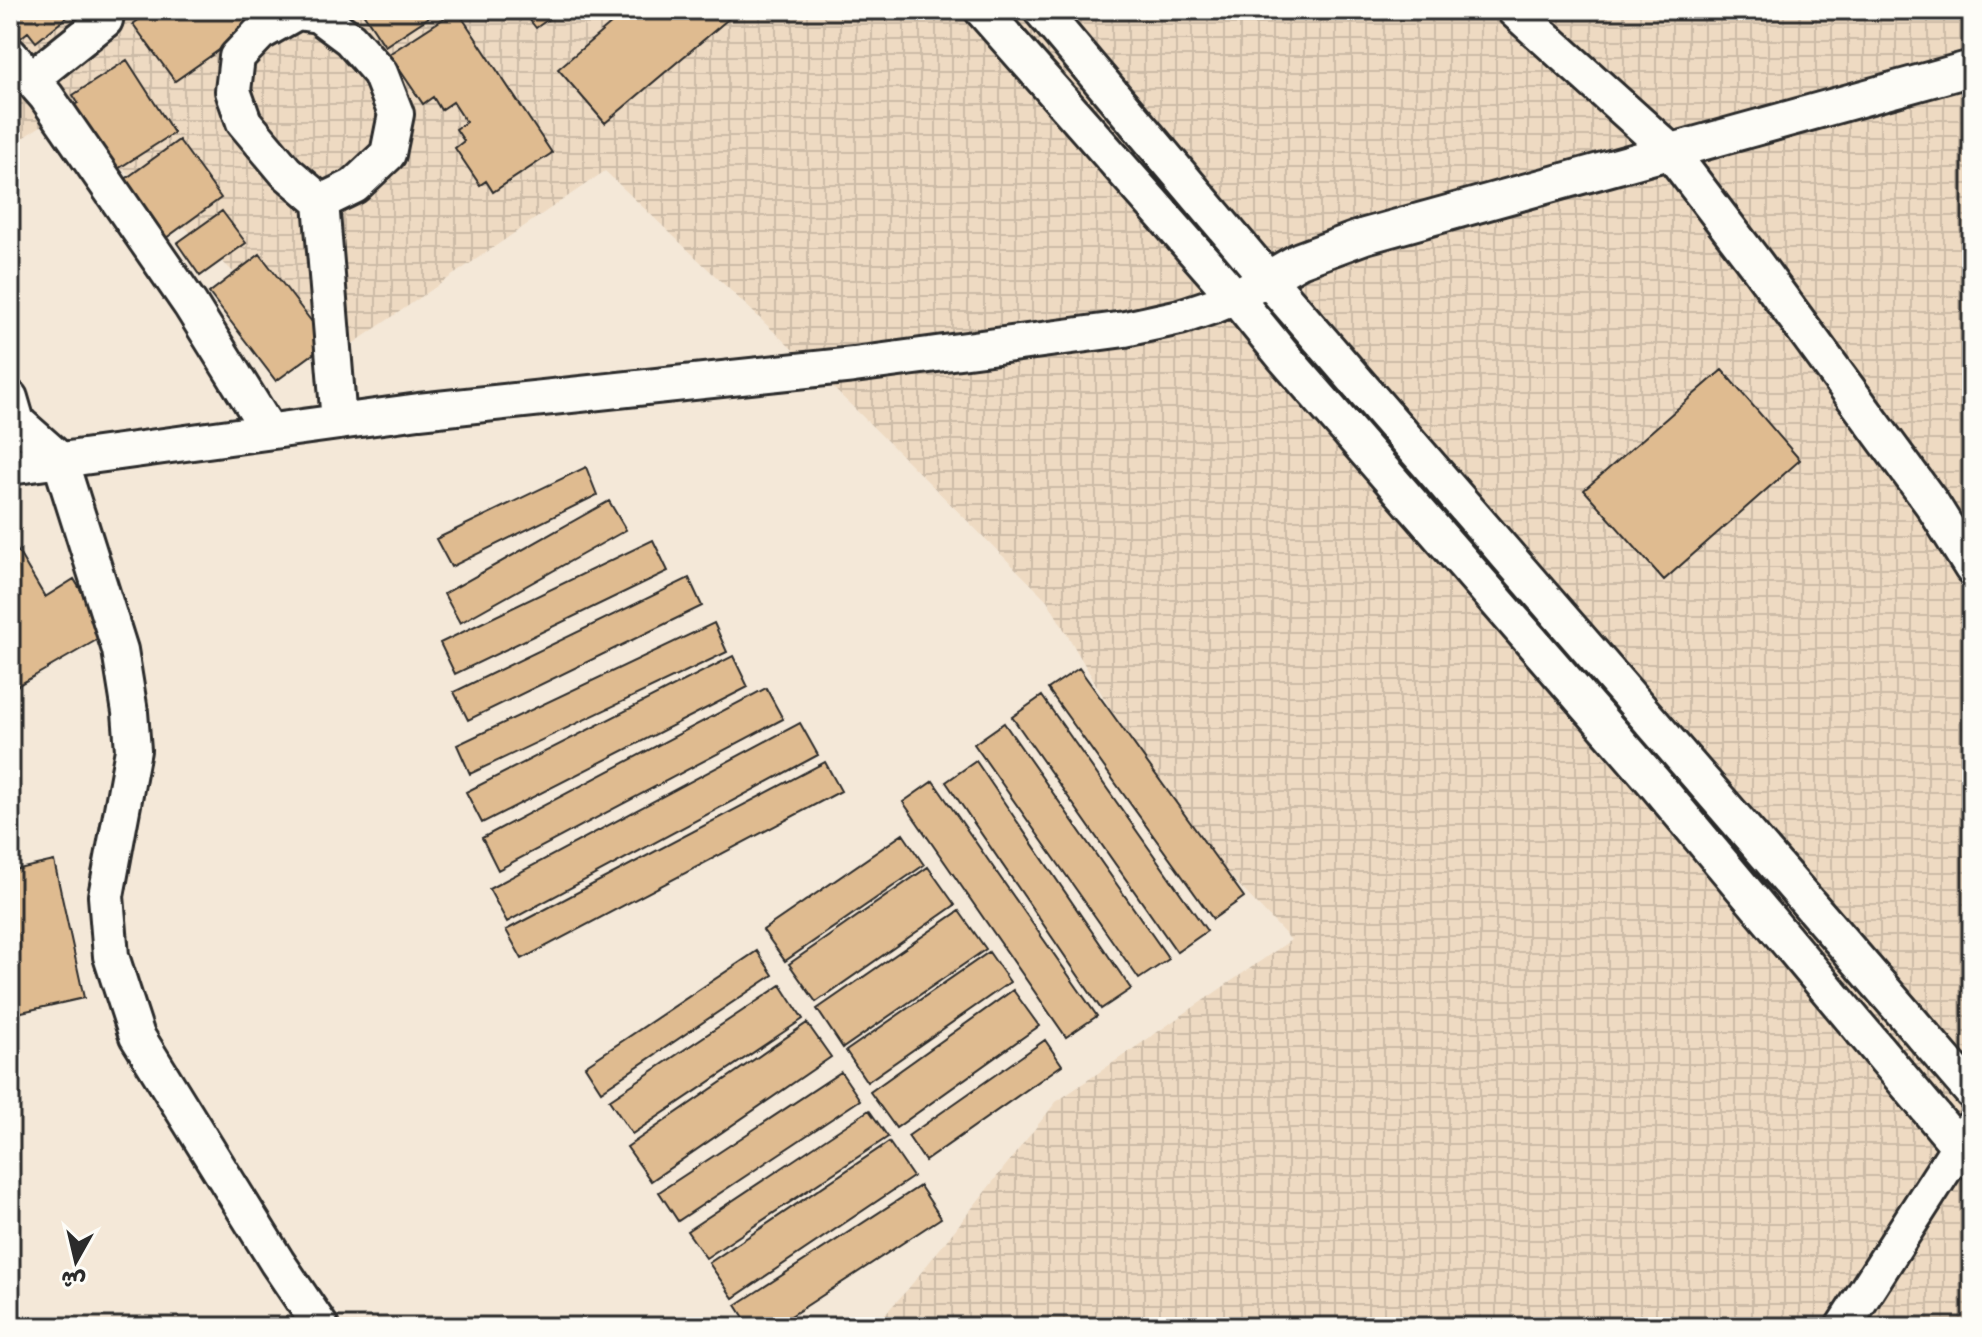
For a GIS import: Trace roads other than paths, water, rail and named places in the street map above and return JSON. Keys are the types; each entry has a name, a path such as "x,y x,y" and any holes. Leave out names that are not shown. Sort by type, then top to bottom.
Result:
{"street":[{"path":"107,10 105,20 20,67 46,96 190,304 269,431"},
{"path":"982,10 1235,297 1967,1145 1843,1327"},
{"path":"1041,10 1266,277 1972,1092"},
{"path":"1514,10 1669,150 1923,492 1972,568"},
{"path":"321,202 354,186 388,154 396,114 380,73 350,39 318,15 297,12 260,33 237,57 233,91 244,122 286,172 321,202 339,422"},
{"path":"10,467 339,422 854,365 1091,335 1180,317 1235,297 1300,260 1365,236 1972,68"},
{"path":"10,398 17,422 60,460 120,650 133,750 106,896 111,956 137,1036 277,1262 321,1327"}]}
